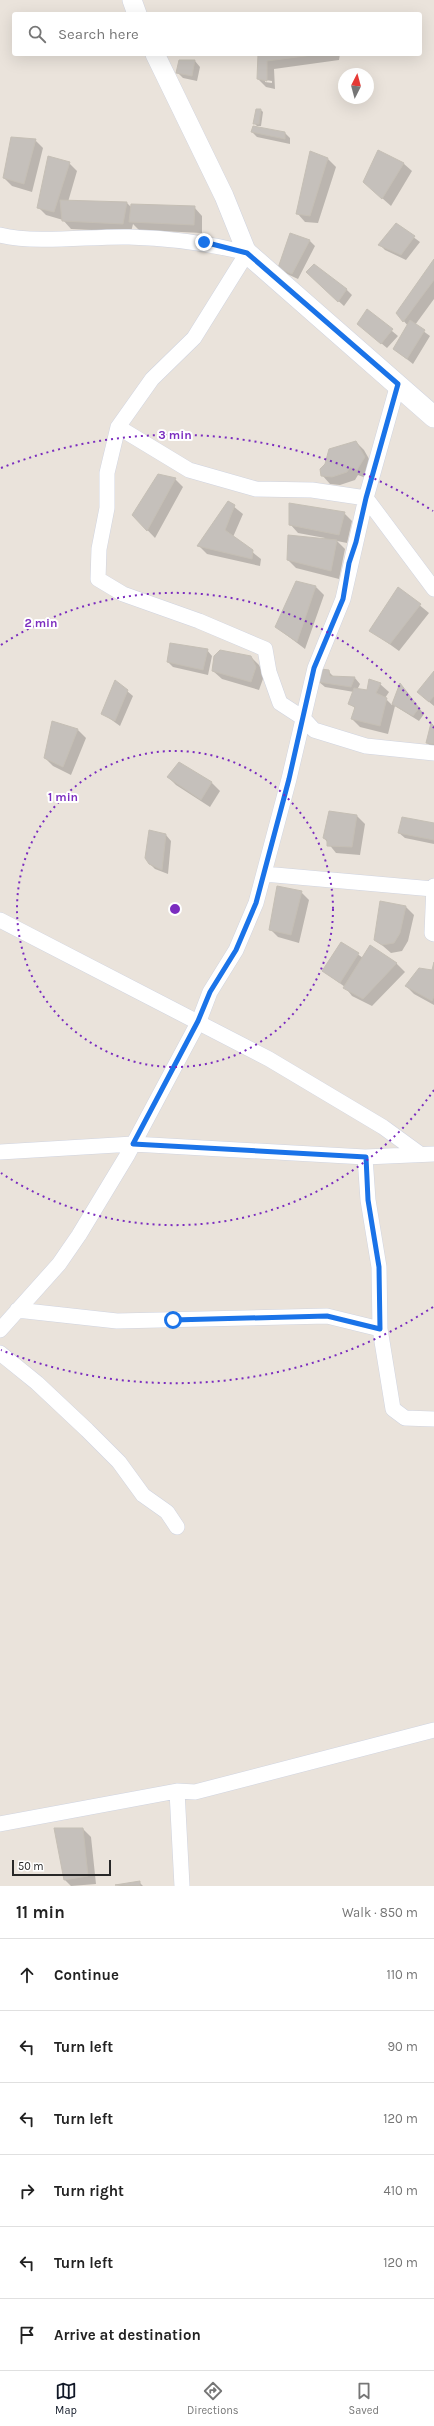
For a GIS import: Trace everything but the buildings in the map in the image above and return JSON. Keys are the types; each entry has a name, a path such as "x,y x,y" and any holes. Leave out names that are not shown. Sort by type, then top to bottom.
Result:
{"main road":[{"path":"247,253 434,417"}],"street":[{"path":"132,0 136,12"},
{"path":"156,56 224,196 247,253"},
{"path":"0,235 46,238 129,237 204,242 247,253"},
{"path":"247,253 194,338 152,379 118,427 107,473 107,508 99,549 98,580 123,594 199,621 265,649 270,672 280,703 303,718 314,730 366,746 434,753"},
{"path":"0,1330 59,1264 104,1196 198,1021 210,992 236,950 256,903 303,718 314,668 343,599 349,563 356,542 366,498 398,384"},
{"path":"118,427 189,470 256,489 312,490 366,498 434,589"},
{"path":"264,874 433,888 432,933 434,934"},
{"path":"0,920 269,1059 427,1154"},
{"path":"0,1152 133,1144 366,1157 427,1154"},
{"path":"366,1157 368,1200 379,1267 380,1329 393,1409 405,1418 434,1419"},
{"path":"17,1310 117,1321 327,1316 380,1329"},
{"path":"0,1353 37,1383 87,1430 119,1462 143,1495 167,1512 177,1527"},
{"path":"0,1824 177,1791 195,1792 434,1730"},
{"path":"177,1791 182,1886"}],"route":[{"path":"173,1320 327,1316 380,1329 381,1302 379,1267 368,1200 366,1157 133,1144 198,1021 210,992 236,950 256,903 271,851 303,718 309,699 314,668 327,641 343,599 349,563 356,542 366,498 398,384 343,338 247,253 204,242"}]}
